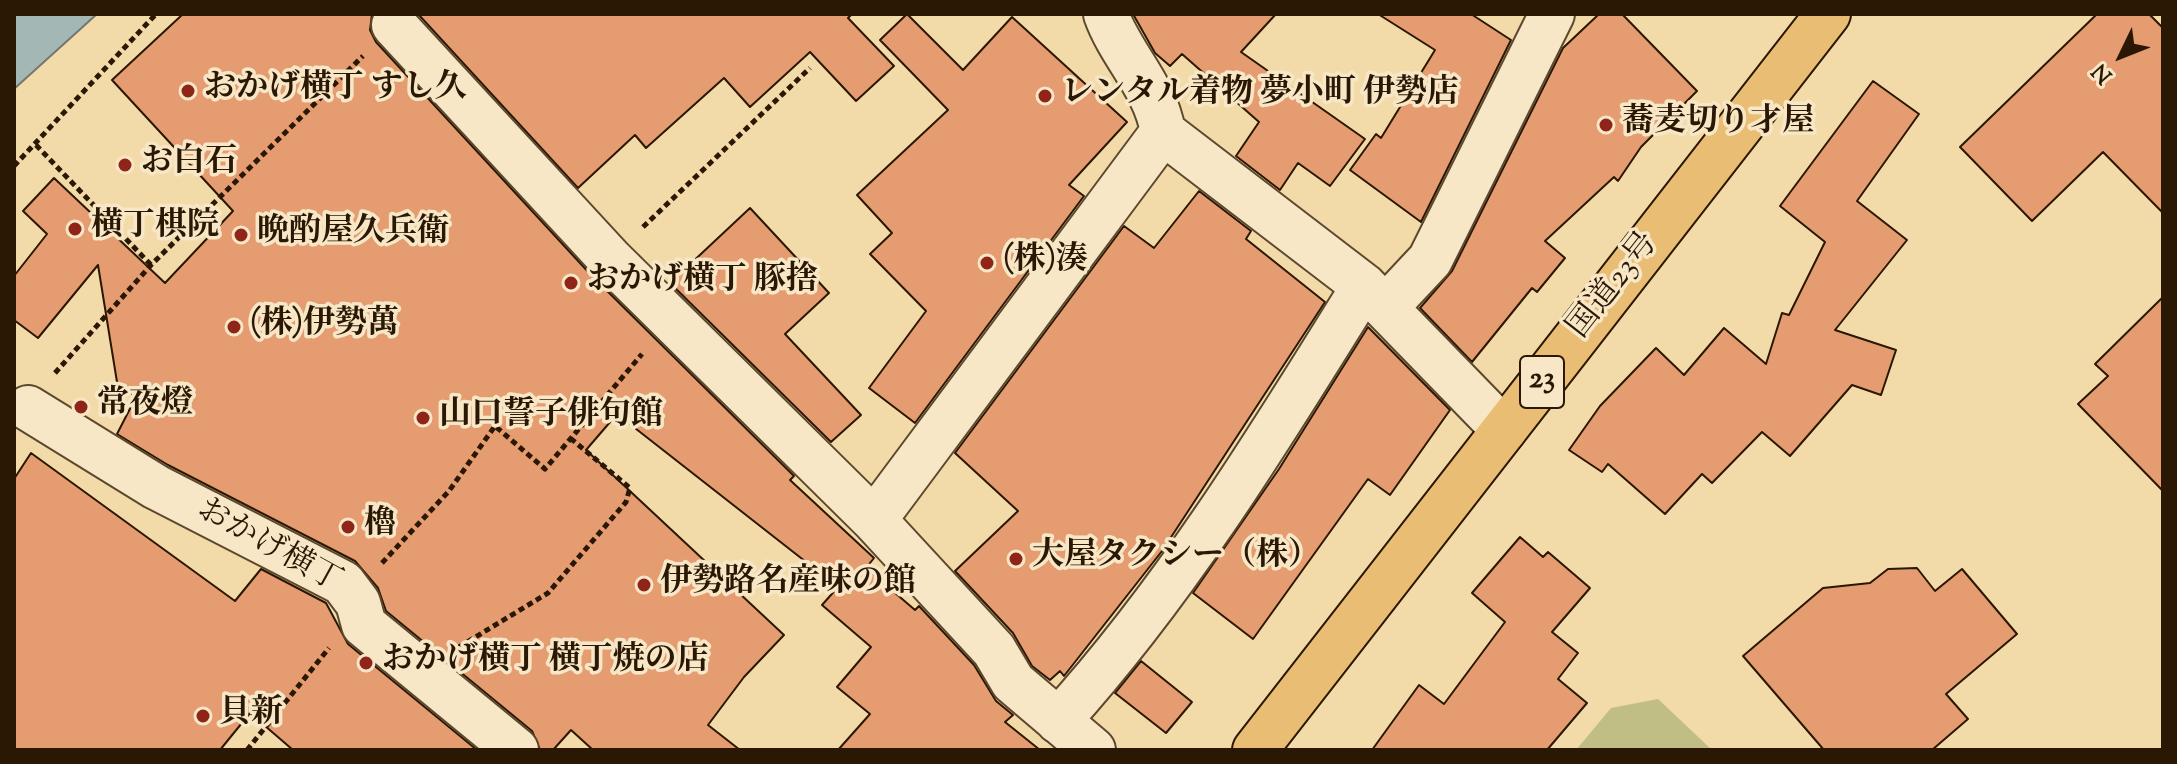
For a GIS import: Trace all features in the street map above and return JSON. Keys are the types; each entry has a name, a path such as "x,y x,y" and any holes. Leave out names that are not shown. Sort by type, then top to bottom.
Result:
{"highway":[{"name":"国道23号","path":"1255,750 1828,14"}],"street":[{"path":"1106,14 1113,33 1154,97 1163,132 1375,297 1504,430"},
{"path":"1058,721 1110,663 1375,297 1430,260 1552,14"},
{"path":"394,25 610,259 874,520 994,650 1013,682 1093,750"},
{"path":"874,520 1163,132"},
{"name":"おかげ横丁","path":"29,407 156,487 343,583 358,603 364,625 430,676 516,750"}],"path":[{"path":"14,166 156,14"},
{"path":"29,407 151,265 394,25"},
{"path":"610,259 810,68"},
{"path":"36,145 151,265"},
{"path":"247,750 349,623 364,582 449,491 495,426 545,469 569,437 673,319"},
{"path":"430,676 456,649 548,593 626,502 630,488 569,437"}],"shaded area":[{"path":"14,14 97,14 14,89"},
{"path":"1658,699 1712,750 1576,750 1611,708"}],"building":[{"path":"183,14 372,14 370,30 376,42 592,276 794,476 790,480 874,558 866,568 915,610 919,606 974,665 996,701 1013,715 1005,722 1040,750 838,750 870,714 837,687 871,647 822,605 838,587 617,414 586,450 784,635 744,677 708,725 740,750 593,750 571,730 553,750 540,750 532,731 386,611 378,588 355,561 168,465 117,434 136,397 117,382 98,265 38,338 14,320 14,276 47,234 23,211 54,178 165,283 233,211 112,80"},
{"path":"418,14 852,14 848,18 894,66 856,101 810,52 750,107 724,78 646,148 635,135 578,188"},
{"path":"907,14 963,70 1012,17 1127,122 1069,185 1084,196 915,423 869,388 926,311 870,254 892,233 857,195 948,110 880,40"},
{"path":"1133,14 1276,14 1241,52 1365,139 1330,186 1298,163 1280,190 1236,156 1259,122 1182,54 1170,66 1155,53"},
{"path":"1378,14 1471,14 1511,40 1421,222 1350,170 1376,134 1381,138 1435,50"},
{"path":"1599,14 1622,14 1697,91 1641,147 1618,181 1614,177 1545,241 1565,258 1537,292 1532,288 1472,362 1420,308 1452,271 1563,48"},
{"path":"2097,14 2149,14 2163,28 2163,213 2103,152 2032,221 1960,147"},
{"path":"1873,81 1919,114 1857,201 1907,240 1835,330 1896,350 1881,395 1852,385 1790,456 1762,432 1712,483 1702,474 1665,514 1608,464 1602,472 1569,450 1600,406 1656,348 1684,375 1724,328 1766,364 1782,313 1789,315 1825,242 1780,206"},
{"path":"1199,191 1251,231 1246,239 1325,302 1162,551 1064,676 1060,671 1050,680 1032,666 1013,633 955,571 1018,511 955,453 1124,226 1154,248"},
{"path":"750,208 829,293 785,334 861,415 831,442 670,283"},
{"path":"2163,297 2163,491 2078,404 2108,376 2095,364"},
{"path":"1368,327 1450,410 1390,495 1368,479 1253,639 1193,593 1279,469"},
{"path":"31,453 235,601 261,569 326,603 348,644 477,750 293,750 250,713 220,750 14,750 14,479"},
{"path":"1520,537 1543,557 1548,552 1590,588 1552,632 1578,653 1558,679 1587,703 1547,750 1372,750 1419,685 1444,704 1505,622 1472,593"},
{"path":"1917,568 1935,591 1962,569 2017,634 1946,694 1968,719 1932,750 1824,750 1743,656 1823,588 1870,583 1888,569"},
{"path":"1141,661 1192,702 1166,733 1115,693"}],"place":[{"name":"おかげ横丁 すし久","path":"188,91"},
{"name":"レンタル着物 夢小町 伊勢店","path":"1045,96"},
{"name":"蕎麦切り才屋","path":"1606,125"},
{"name":"お白石","path":"125,165"},
{"name":"横丁棋院","path":"75,229"},
{"name":"晩酌屋久兵衛","path":"241,235"},
{"name":"(株)湊","path":"987,263"},
{"name":"おかげ横丁 豚捨","path":"571,283"},
{"name":"(株)伊勢萬","path":"234,327"},
{"name":"常夜燈","path":"81,407"},
{"name":"山口誓子俳句館","path":"423,418"},
{"name":"櫓","path":"348,527"},
{"name":"大屋タクシー（株）","path":"1016,559"},
{"name":"伊勢路名産味の館","path":"644,585"},
{"name":"おかげ横丁 横丁焼の店","path":"366,663"},
{"name":"貝新","path":"203,716"}]}
